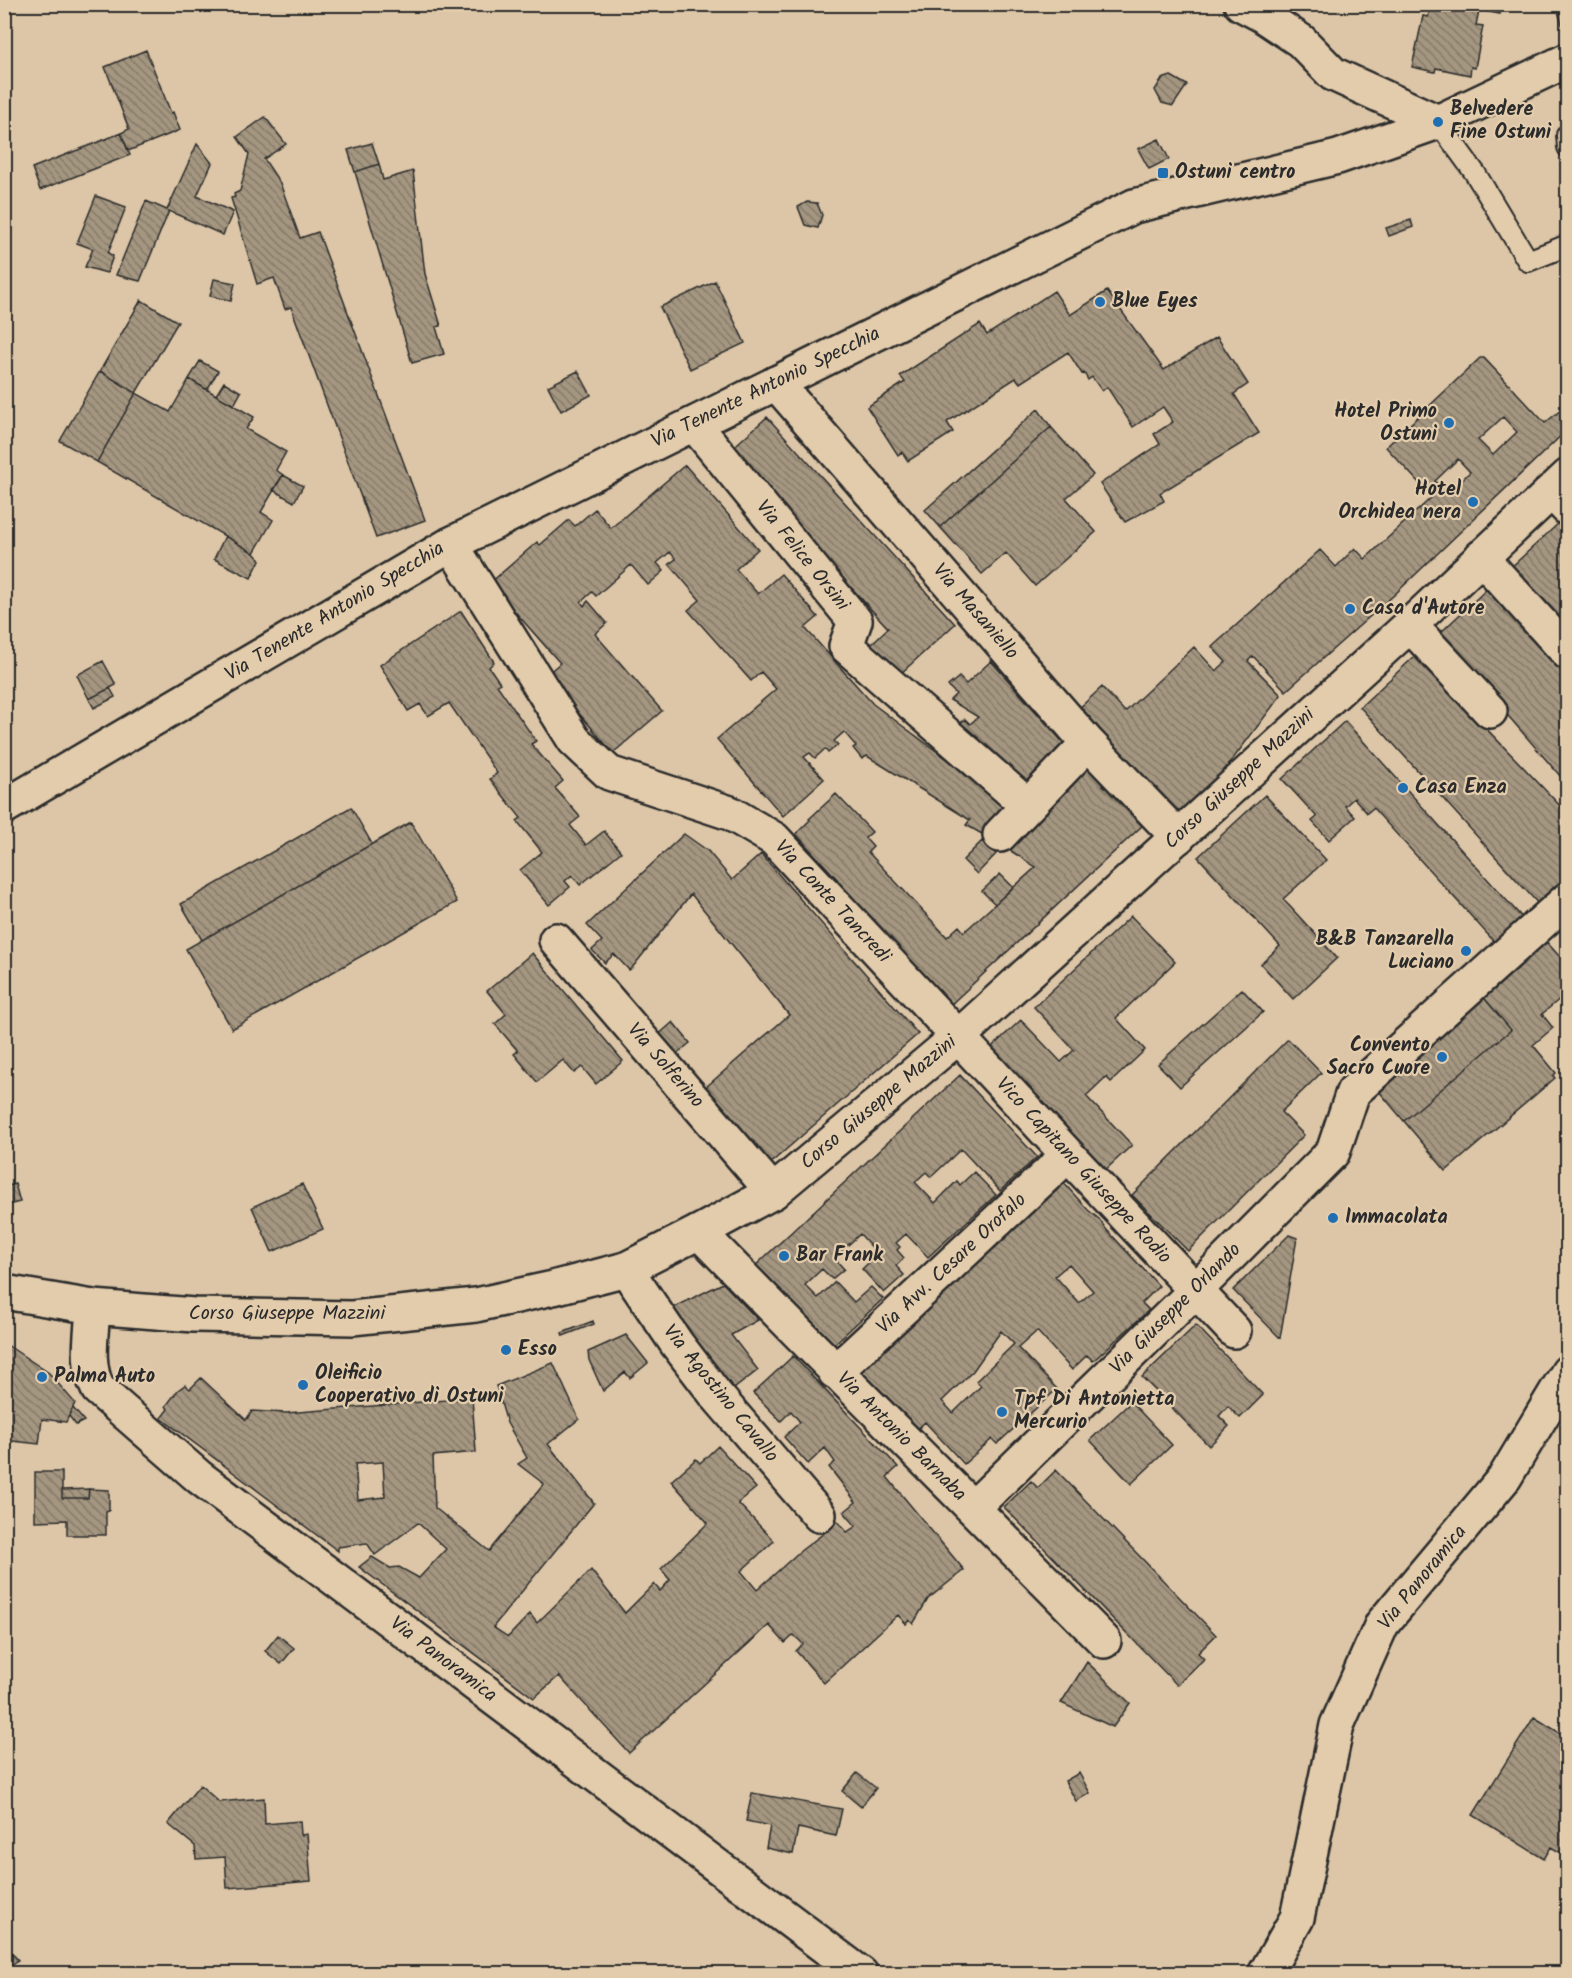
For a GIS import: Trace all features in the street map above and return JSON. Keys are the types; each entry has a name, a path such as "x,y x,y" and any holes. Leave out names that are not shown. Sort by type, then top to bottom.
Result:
{"street":[{"path":"1241,4 1301,41 1334,74 1438,122"},
{"name":"Via Tenente Antonio Specchia","path":"4,807 451,544 1134,206 1338,157 1438,122 1568,60"},
{"name":"Via Masaniello","path":"776,383 1088,743 1178,837"},
{"name":"Via Felice Orsini","path":"694,424 855,621 846,646 1027,805"},
{"name":"Corso Giuseppe Mazzini","path":"4,1292 93,1307 194,1315 352,1317 476,1305 553,1288 626,1269 699,1232 773,1191 958,1037 1410,625 1481,557 1562,492"},
{"name":"Via Conte Tancredi","path":"451,544 574,740 609,773 730,813 774,839 958,1037"},
{"path":"1481,557 1568,653"},
{"path":"1410,625 1491,711"},
{"path":"1000,835 1088,743"},
{"name":"Via Giuseppe Orlando","path":"973,1508 1196,1291 1333,1152 1353,1092 1568,899"},
{"name":"Via Solferino","path":"556,940 773,1191"},
{"name":"Vico Capitano Giuseppe Rodio","path":"958,1037 1234,1331"},
{"name":"Via Avv. Cesare Orofalo","path":"836,1372 1068,1155"},
{"name":"Via Antonio Barnaba","path":"699,1232 1104,1641"},
{"name":"Via Agostino Cavallo","path":"626,1269 677,1344 716,1395 819,1515"},
{"name":"Via Panoramica","path":"93,1307 90,1365 92,1378 98,1389 199,1477 861,1974"},
{"name":"Via Panoramica","path":"1265,1974 1297,1918 1337,1725 1382,1624 1505,1477 1568,1372"}],"lane":[{"path":"1438,122 1475,173 1528,261 1568,245"}],"building":[{"path":"1431,4 1502,4 1500,14 1479,10 1476,25 1483,26 1475,68 1471,67 1470,75 1436,68 1435,72 1412,67 1423,16 1428,17"},
{"path":"1568,5 1568,44 1557,8"},
{"path":"146,50 180,130 128,151 121,133 129,129 105,67"},
{"path":"1171,76 1187,85 1173,106 1162,103 1155,90 1162,79"},
{"path":"265,117 286,144 264,159 280,183 300,238 318,232 425,520 376,538 291,307 285,309 274,278 257,284 231,198 240,191 249,154 237,137"},
{"path":"121,133 130,155 40,190 32,168"},
{"path":"1159,139 1169,159 1149,169 1138,149"},
{"path":"372,143 379,164 355,172 348,150"},
{"path":"197,144 212,163 197,196 233,212 223,235 169,211 140,281 116,275 146,201 167,210"},
{"path":"379,164 383,180 413,171 425,274 441,326 436,327 444,354 412,363 355,172"},
{"path":"96,196 126,207 108,253 113,256 107,273 85,267 93,249 77,243"},
{"path":"807,202 817,203 822,215 818,228 805,225 798,207"},
{"path":"1411,220 1413,227 1389,236 1386,228"},
{"path":"214,279 235,283 231,301 210,296"},
{"path":"715,281 745,343 690,369 660,307"},
{"path":"1054,291 1070,315 1107,291 1164,370 1217,337 1248,384 1234,394 1259,433 1160,493 1164,501 1125,522 1100,484 1160,444 1154,434 1173,422 1163,407 1133,427 1107,387 1102,391 1092,377 1088,380 1068,352 1020,383 1016,378 947,422 953,432 908,461 902,452 898,455 867,407 905,382 900,376 980,324 987,335"},
{"path":"141,300 178,322 136,393 100,371"},
{"path":"1480,358 1484,358 1545,423 1568,404 1568,429 1394,595 1286,691 1253,656 1248,661 1281,695 1196,808 1179,810 1161,806 1074,713 1102,687 1125,712 1194,647 1216,671 1226,662 1212,647 1320,550 1336,567 1355,548 1365,559 1432,497 1386,447","holes":["1503,417 1517,432 1493,455 1478,440","1458,459 1470,472 1447,494 1435,481"]},
{"path":"200,361 218,371 207,390 189,379"},
{"path":"100,371 136,393 97,462 60,441"},
{"path":"578,371 591,395 561,411 548,386"},
{"path":"189,379 254,417 246,429 286,452 276,470 283,475 261,512 273,520 254,553 97,462 136,393 170,412"},
{"path":"224,382 241,392 234,405 216,395"},
{"path":"1038,409 1051,427 940,527 925,510"},
{"path":"767,417 955,624 898,676 870,645 888,628 728,452"},
{"path":"1051,427 1093,475 1066,498 1096,532 1035,586 1006,553 982,574 940,527"},
{"path":"685,465 758,549 736,569 758,594 781,574 818,617 805,628 873,704 1012,807 982,834 966,825 970,820 867,756 862,759 853,748 856,746 844,732 834,741 838,745 828,753 825,749 815,758 810,753 804,757 824,779 783,816 717,739 776,689 761,672 751,681 688,610 700,600 669,564 676,559 670,552 657,563 664,571 648,585 631,565 596,596 592,592 581,602 584,606 588,601 607,623 595,634 662,711 613,753 546,675 560,663 490,583 537,542 540,545 569,520 575,526 595,509 611,528"},
{"path":"283,475 303,486 294,502 273,490"},
{"path":"1560,522 1568,530 1568,636 1508,570"},
{"path":"225,536 254,553 260,560 251,578 214,559"},
{"path":"1489,587 1568,675 1568,785 1438,635"},
{"path":"461,611 494,662 489,667 500,683 497,685 536,741 531,744 563,781 555,788 580,817 570,825 586,845 604,831 621,852 580,885 572,875 565,881 570,887 549,905 520,870 542,852 517,821 521,818 490,779 497,773 449,703 428,716 420,704 408,711 380,665"},
{"path":"1416,655 1568,814 1568,886 1542,908 1360,707"},
{"path":"103,661 116,685 89,699 77,675"},
{"path":"991,661 1068,748 1026,792 949,734 965,719 970,724 978,717 950,700 956,694 948,686 959,677 966,684"},
{"path":"110,688 115,697 94,708 89,699"},
{"path":"1345,721 1527,923 1500,948 1373,808 1367,813 1354,798 1345,806 1355,817 1329,840 1312,821 1317,817 1282,779"},
{"path":"1082,761 1143,825 947,1008 833,885 838,880 796,834 836,794 872,832 865,838 873,847 868,852 947,937 959,926 964,932 1036,867 1003,846"},
{"path":"1265,795 1326,860 1283,899 1337,958 1293,999 1261,964 1280,946 1198,857"},
{"path":"351,807 372,844 202,940 181,904"},
{"path":"411,822 457,902 232,1029 186,949"},
{"path":"684,834 708,851 732,880 761,854 918,1034 765,1168 699,1093 789,1015 691,894 629,970 614,954 605,963 592,950 602,941 587,925"},
{"path":"982,841 996,854 977,874 963,860"},
{"path":"1000,874 1013,887 995,904 982,891"},
{"path":"1131,916 1175,962 1116,1018 1145,1050 1111,1082 1106,1077 1086,1096 1132,1145 1099,1176 984,1054 1021,1020 1061,1062 1074,1050 1034,1007"},
{"path":"1544,939 1568,966 1568,992 1542,1014 1553,1028 1533,1045 1556,1073 1553,1076 1555,1078 1446,1171 1404,1121 1511,1030 1480,993"},
{"path":"532,953 623,1061 596,1084 582,1067 574,1073 563,1060 537,1082 514,1054 518,1051 495,1024 506,1014 487,991"},
{"path":"1242,989 1263,1012 1180,1087 1158,1064"},
{"name":"Convento Sacro Cuore","path":"1480,993 1511,1030 1404,1121 1373,1084"},
{"path":"673,1022 690,1043 674,1056 657,1036"},
{"path":"1288,1039 1321,1073 1281,1112 1304,1135 1188,1251 1132,1195"},
{"path":"960,1075 1037,1157 1000,1191 961,1149 931,1177 926,1172 915,1182 935,1203 957,1181 960,1185 974,1172 996,1195 928,1257 906,1234 896,1243 900,1247 897,1250 904,1258 896,1266 904,1275 884,1293 862,1269 878,1254 860,1234 834,1258 844,1269 832,1279 822,1269 805,1285 818,1298 835,1282 854,1302 871,1287 883,1299 830,1348 754,1267"},
{"path":"1061,1180 1159,1286 1142,1303 1149,1310 1093,1361 1087,1355 1072,1370 1037,1331 1018,1348 1057,1389 997,1444 992,1439 964,1464 925,1422 912,1434 854,1372","holes":["1069,1264 1093,1291 1079,1303 1055,1276","1001,1331 1014,1344 976,1381 981,1386 953,1413 942,1401 973,1371"]},
{"path":"15,1184 20,1202 4,1206 4,1187"},
{"path":"302,1184 323,1229 272,1252 252,1207"},
{"path":"1289,1235 1297,1238 1280,1338 1233,1290"},
{"path":"723,1283 758,1320 731,1335 758,1370 730,1392 665,1312"},
{"path":"593,1321 594,1324 563,1336 562,1333"},
{"path":"1196,1325 1263,1395 1240,1418 1228,1406 1219,1416 1229,1426 1209,1446 1142,1377"},
{"path":"626,1335 648,1363 630,1378 625,1372 603,1391 589,1360 588,1352"},
{"path":"4,1343 49,1373 75,1403 66,1422 42,1419 39,1444 4,1440"},
{"path":"793,1356 898,1467 887,1477 964,1570 928,1599 913,1624 909,1620 906,1624 898,1615 824,1683 796,1651 803,1644 794,1635 785,1643 769,1625 629,1753 559,1676 534,1698 359,1567 372,1557 390,1568 399,1567 419,1578 446,1549 418,1523 375,1555 367,1543 338,1547 338,1551 161,1418 168,1409 166,1406 178,1390 185,1385 190,1389 201,1378 246,1420 252,1411 286,1413 472,1398 476,1452 433,1456 435,1508 489,1551 544,1484 518,1464 527,1458 507,1423 496,1386 553,1363 579,1419 548,1444 594,1503 493,1627 508,1637 530,1614 537,1623 591,1570 625,1613 654,1584 660,1591 670,1580 661,1569 708,1523 671,1481 696,1459 700,1463 718,1446 756,1488 738,1503 774,1541 741,1571 757,1590 824,1533 820,1528 834,1517 847,1532 856,1526 844,1512 856,1502 829,1467 835,1462 825,1448 808,1464 784,1437 800,1422 791,1411 781,1421 753,1393","holes":["383,1462 385,1497 358,1500 355,1464"]},
{"path":"1131,1402 1172,1445 1131,1484 1090,1440"},
{"path":"73,1408 84,1421 76,1425 69,1416"},
{"path":"1056,1470 1216,1635 1198,1653 1204,1659 1177,1685 1004,1507 1031,1481 1038,1488"},
{"path":"35,1472 62,1472 62,1498 88,1498 89,1489 109,1490 106,1535 67,1535 67,1520 35,1521"},
{"path":"89,1489 88,1498 62,1498 62,1490"},
{"path":"278,1635 294,1648 281,1664 265,1651"},
{"path":"1087,1662 1130,1703 1113,1727 1061,1703"},
{"path":"1534,1717 1568,1738 1566,1856 1551,1847 1544,1859 1473,1815"},
{"path":"857,1773 876,1788 861,1807 842,1791"},
{"path":"1079,1773 1090,1793 1076,1801 1065,1781"},
{"path":"200,1785 219,1802 264,1798 265,1824 300,1821 301,1835 307,1834 311,1881 227,1888 225,1857 196,1859 195,1846 168,1824"},
{"path":"752,1793 842,1809 836,1836 798,1828 793,1854 766,1848 770,1826 746,1821"},
{"path":"4,1944 18,1960 4,1971"}],"place":[{"name":"Belvedere Fine Ostuni","path":"1438,122"},
{"name":"Ostuni centro","path":"1163,173"},
{"name":"Blue Eyes","path":"1100,302"},
{"name":"Hotel Primo Ostuni","path":"1449,423"},
{"name":"Hotel Orchidea nera","path":"1473,502"},
{"name":"Casa d'Autore","path":"1350,609"},
{"name":"Casa Enza","path":"1403,788"},
{"name":"B&B Tanzarella Luciano","path":"1466,951"},
{"name":"Convento Sacro Cuore","path":"1442,1057"},
{"name":"Immacolata","path":"1333,1218"},
{"name":"Bar Frank","path":"784,1256"},
{"name":"Esso","path":"506,1350"},
{"name":"Palma Auto","path":"42,1377"},
{"name":"Oleificio Cooperativo di Ostuni","path":"303,1385"},
{"name":"Tpf Di Antonietta Mercurio","path":"1002,1412"}]}
